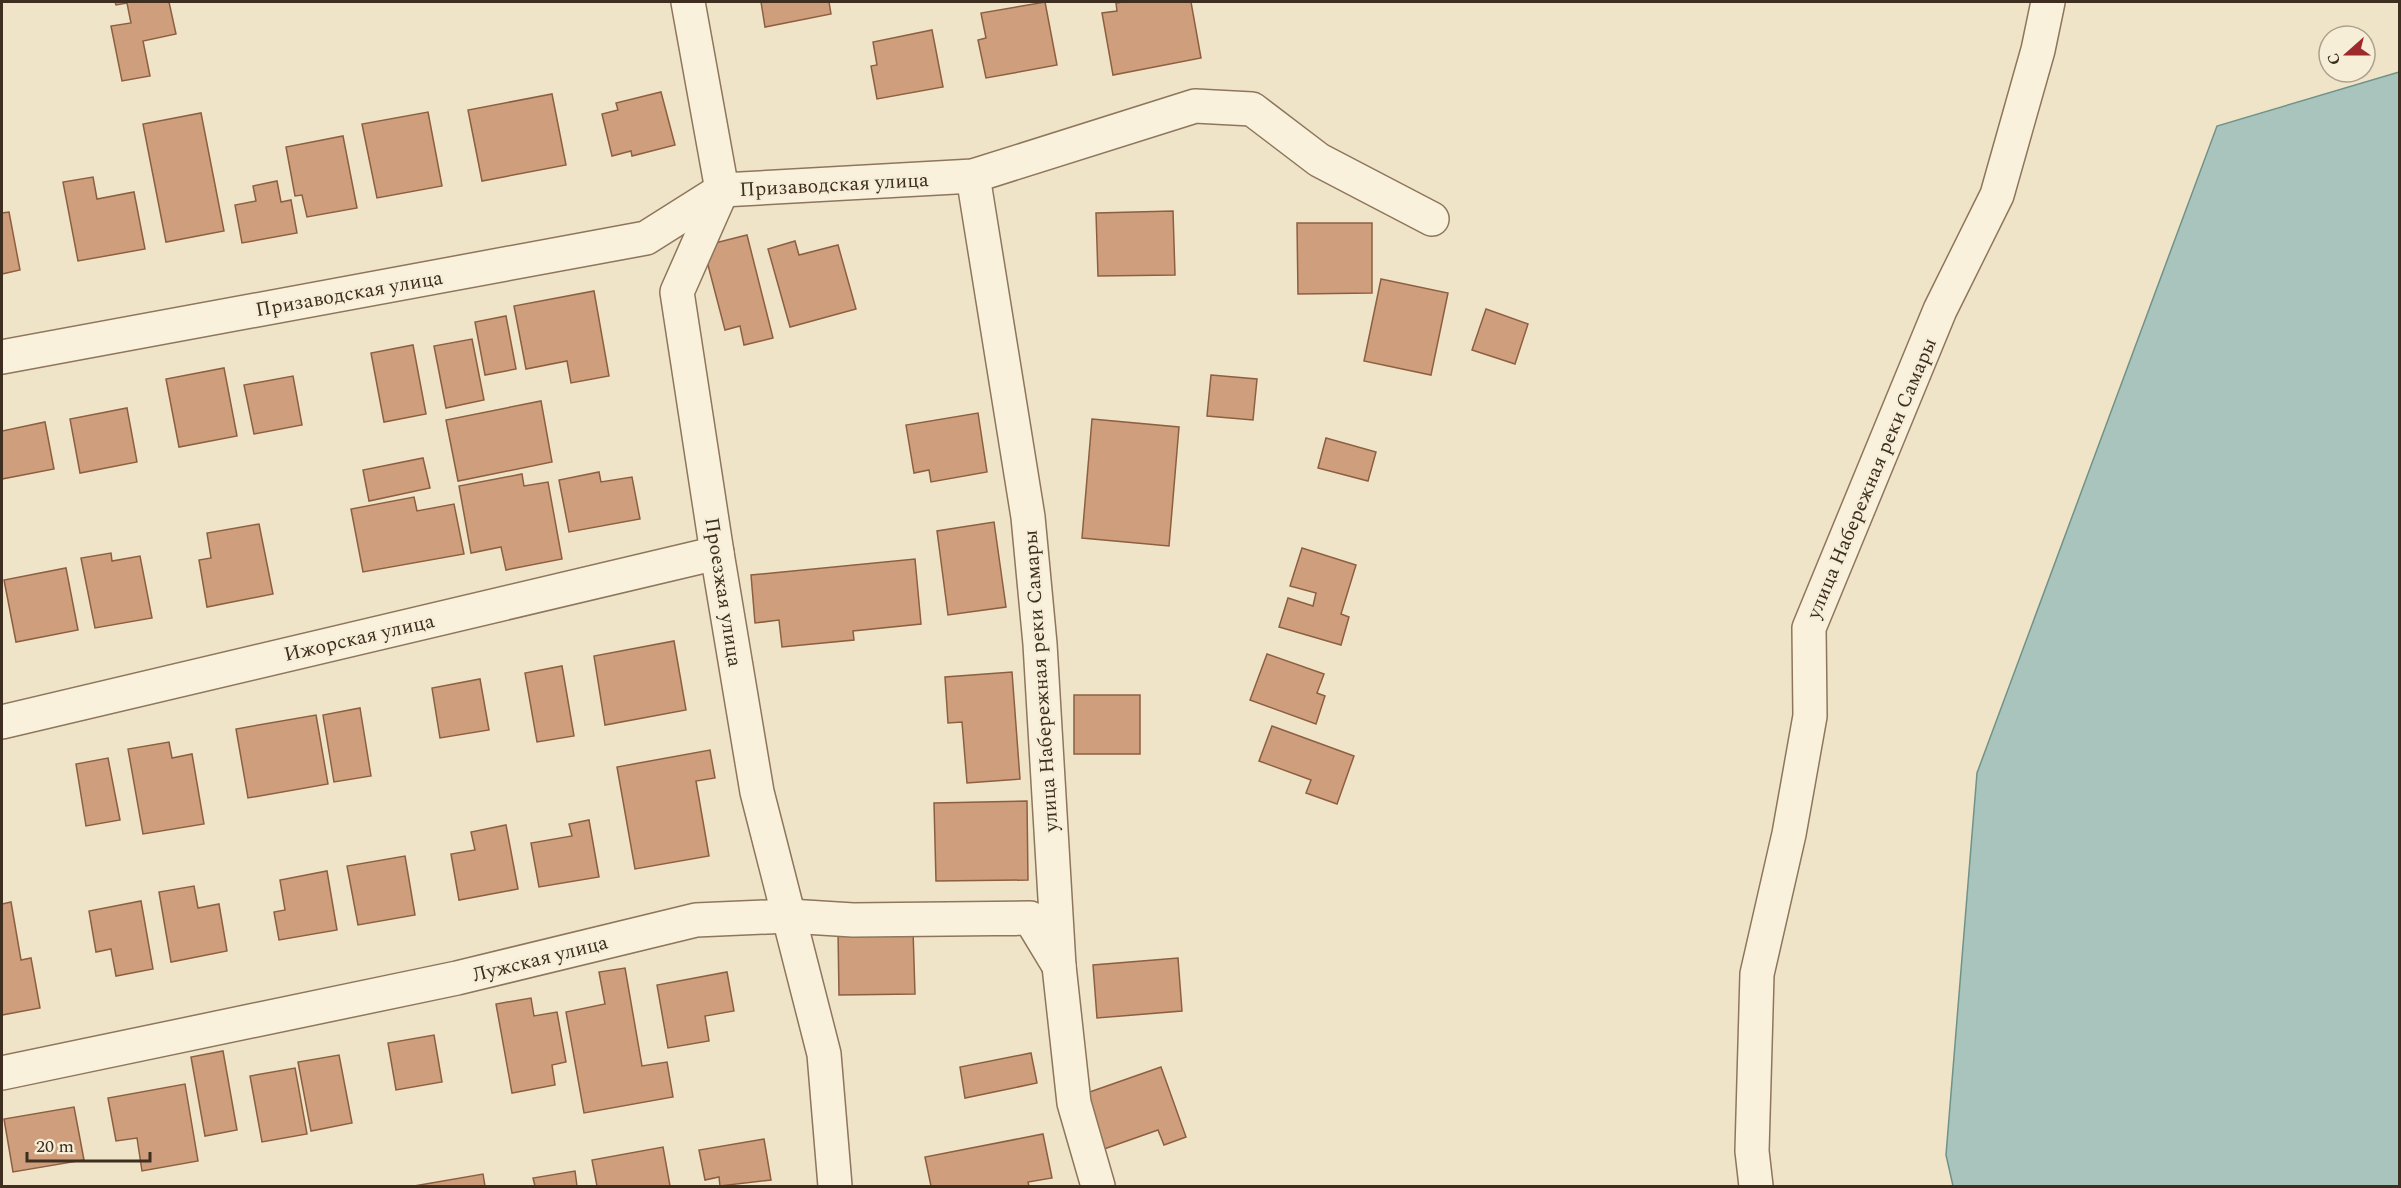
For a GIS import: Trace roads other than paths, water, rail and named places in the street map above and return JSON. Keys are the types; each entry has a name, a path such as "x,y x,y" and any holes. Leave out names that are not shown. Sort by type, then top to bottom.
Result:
{"street":[{"path":"688,2 722,190"},
{"name":"улица Набережная реки Самары","path":"1756,1186 1752,1151 1757,974 1789,834 1810,716 1809,628 1940,310 1997,195 2038,50 2049,2"},
{"name":"Призаводская улица","path":"2,357 646,238 722,190 973,176 1195,106 1252,109 1319,160 1432,219"},
{"name":"улица Набережная реки Самары","path":"973,176 1028,517 1040,656 1059,966 1074,1103 1098,1186"},
{"name":"Проезжая улица","path":"722,190 677,292 757,792 824,1054 835,1186"},
{"name":"Ижорская улица","path":"2,722 717,552"},
{"name":"Лужская улица","path":"2,1072 101,1054 457,978 696,920 789,916 853,920 1030,918 1059,966"}],"water":[{"path":"2399,72 2399,1186 1953,1186 1946,1155 1977,773 2217,126 2359,84 2377,84 2377,79"}]}
